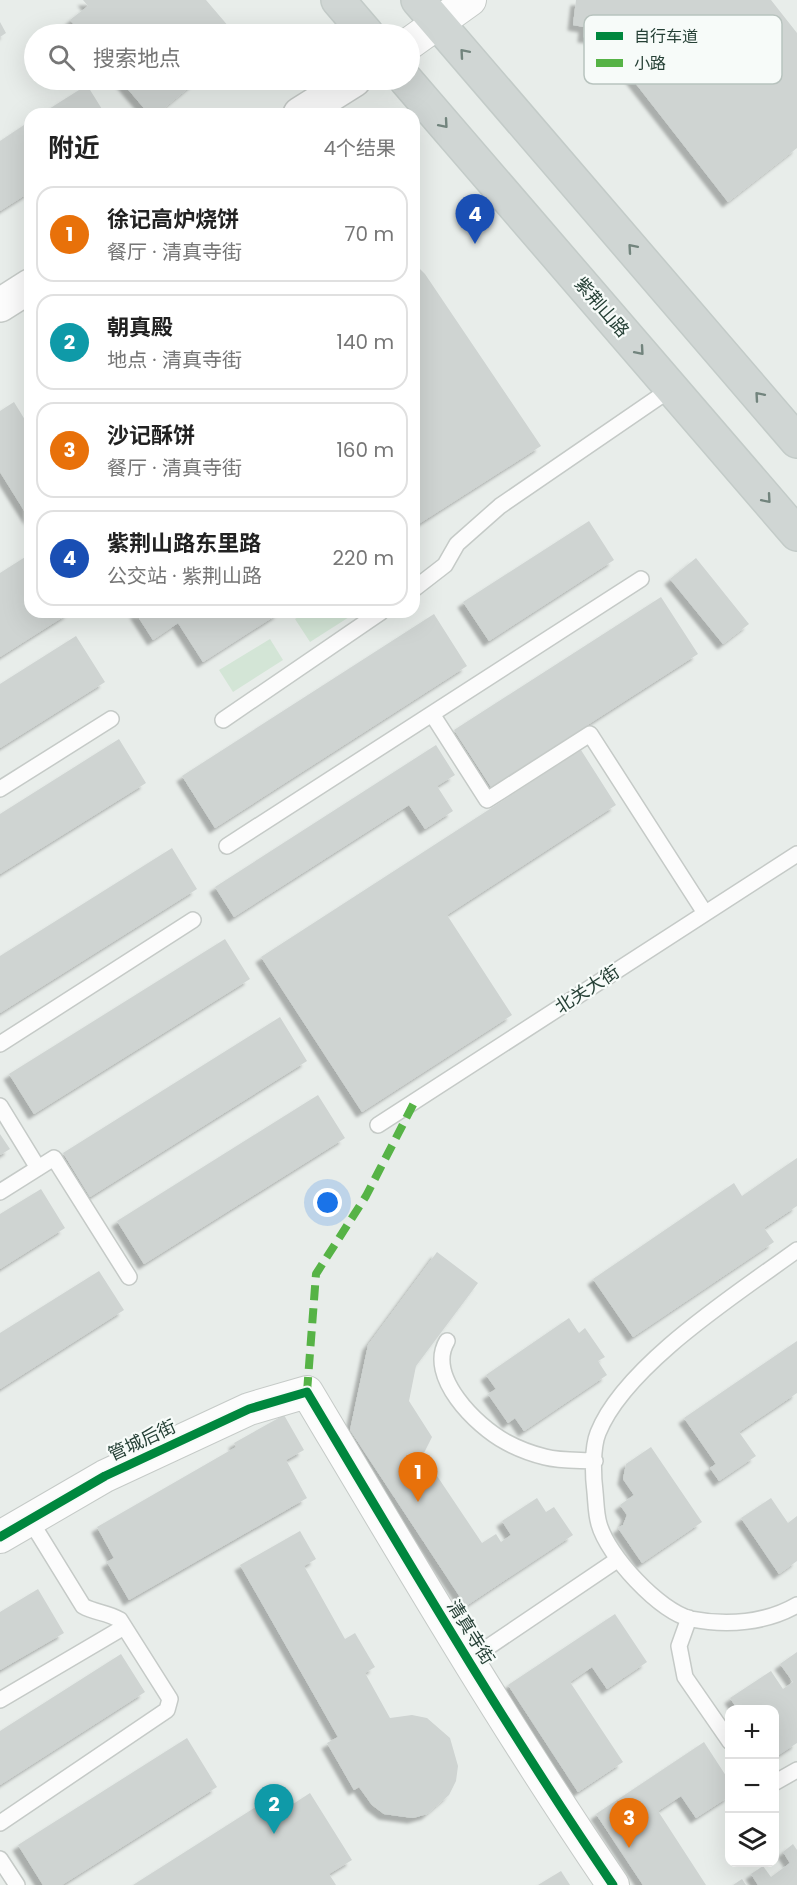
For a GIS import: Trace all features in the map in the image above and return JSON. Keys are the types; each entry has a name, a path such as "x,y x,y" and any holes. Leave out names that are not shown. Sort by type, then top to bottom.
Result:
{"main road":[{"path":"338,0 358,24"},
{"path":"428,11 797,441"},
{"name":"紫荆山路","path":"415,90 797,534"}],"street":[{"path":"420,25 428,11 470,0"},
{"path":"310,108 338,90"},
{"path":"0,305 24,290"},
{"name":"管城后街","path":"0,1537 105,1476 249,1409 307,1392"},
{"name":"清真寺街","path":"307,1392 562,1811 613,1885"}],"lane":[{"path":"420,584 445,565 457,544 500,506 672,388"},
{"path":"227,846 641,579"},
{"path":"223,720 372,618"},
{"path":"432,714 487,800 590,734 705,913"},
{"path":"0,789 111,719"},
{"name":"北关大街","path":"378,1125 797,854"},
{"path":"0,1044 193,920"},
{"path":"0,1106 38,1168"},
{"path":"0,1192 54,1158 129,1277"},
{"path":"797,1250 702,1320 642,1371 621,1396 597,1434 594,1480 599,1524 617,1560 648,1593 689,1618 729,1623 778,1616 797,1605"},
{"path":"447,1341 442,1350 441,1368 448,1387 478,1421 506,1442 545,1457 595,1461"},
{"path":"0,1823 167,1710 170,1700 120,1620 107,1612 94,1612 83,1606 30,1520"},
{"path":"469,1660 617,1560"},
{"path":"689,1618 679,1646 685,1677 725,1736"},
{"path":"0,1700 124,1627"},
{"path":"779,1780 797,1770"},
{"path":"0,1859 17,1885"}],"green space":[{"path":"297,618 348,618 310,642 295,619"},
{"path":"270,639 283,660 233,692 219,670"}],"building":[{"path":"83,0 206,0 226,24 73,24 70,20 88,6"},
{"path":"576,0 771,0 797,33 797,148 728,202 636,84 782,84 782,15 584,15 584,27 573,25"},
{"path":"0,22 6,33 0,37"},
{"path":"79,90 90,90 101,108 51,108"},
{"path":"129,90 186,90 164,108 144,108"},
{"path":"24,125 24,196 0,211 0,141"},
{"path":"420,269 425,274 541,446 420,523"},
{"path":"14,402 24,418 24,510 0,472 0,411"},
{"path":"589,521 614,560 489,641 463,602"},
{"path":"24,558 24,618 62,618 0,657 0,573"},
{"path":"696,558 749,624 723,644 670,579"},
{"path":"661,597 698,654 491,787 454,730"},
{"path":"434,614 467,666 215,828 182,776"},
{"path":"139,618 272,618 203,662 178,623 153,640"},
{"path":"76,636 105,682 0,748 0,684"},
{"path":"119,739 146,783 0,874 0,814"},
{"path":"436,745 455,775 437,786 453,811 425,829 409,805 234,917 215,887"},
{"path":"581,750 616,805 447,915 512,1015 362,1112 261,957"},
{"path":"172,848 197,889 0,1013 0,956"},
{"path":"225,939 250,979 34,1114 9,1074"},
{"path":"280,1017 307,1061 90,1197 63,1153"},
{"path":"318,1095 345,1138 144,1264 117,1221"},
{"path":"0,1134 10,1149 0,1155"},
{"path":"797,1158 797,1206 764,1228 774,1242 633,1337 593,1279 734,1183 742,1196"},
{"path":"41,1189 65,1228 0,1269 0,1214"},
{"path":"437,1252 478,1283 416,1366 409,1401 432,1437 423,1455 482,1543 496,1534 501,1542 511,1535 502,1521 537,1498 546,1512 554,1507 573,1535 466,1606 350,1430 368,1345"},
{"path":"99,1271 124,1310 0,1389 0,1333"},
{"path":"569,1318 579,1333 585,1328 605,1357 598,1361 607,1375 524,1431 515,1418 508,1423 488,1394 496,1389 486,1375"},
{"path":"797,1341 797,1393 739,1432 756,1456 719,1481 710,1468 716,1464 684,1418"},
{"path":"284,1415 304,1450 286,1460 307,1498 129,1600 107,1562 114,1558 97,1527 236,1447 234,1443"},
{"path":"651,1447 702,1522 642,1563 618,1528 623,1525 627,1515 620,1505 634,1495 623,1479 626,1464"},
{"path":"771,1498 788,1523 797,1516 797,1561 779,1574 741,1518"},
{"path":"300,1531 316,1559 304,1566 345,1639 355,1633 375,1667 365,1673 390,1718 412,1715 427,1718 450,1738 458,1766 456,1781 449,1795 427,1814 413,1818 384,1814 372,1805 359,1787 354,1790 327,1743 338,1737 240,1565"},
{"path":"38,1589 64,1633 0,1670 0,1612"},
{"path":"615,1614 647,1662 607,1689 592,1667 570,1682 623,1762 578,1792 508,1685"},
{"path":"797,1652 797,1743 779,1755 779,1705 735,1705 730,1698 771,1671 783,1689 793,1682 780,1664"},
{"path":"121,1654 145,1692 0,1785 0,1731"},
{"path":"187,1738 217,1787 62,1885 43,1885 18,1845"},
{"path":"704,1742 725,1774 725,1799 696,1818 681,1796 658,1811 706,1885 643,1885 596,1814"},
{"path":"278,1793 287,1808 310,1793 352,1860 329,1874 336,1885 133,1885"},
{"path":"793,1844 797,1850 797,1885 758,1885 751,1874 764,1867 771,1877 790,1863 783,1852"},
{"path":"561,1871 570,1885 538,1885"},
{"path":"742,1879 746,1885 733,1885"}],"marked path":[{"path":"307,1392 316,1274 366,1196 415,1101"}],"cycle path":[{"path":"0,1537 105,1476 249,1409 307,1392 494,1702 613,1885"}],"place":[{"name":"紫荆山路东里路","path":"475,244"},
{"name":"徐记高炉烧饼","path":"418,1502"},
{"name":"朝真殿","path":"274,1834"},
{"name":"沙记酥饼","path":"629,1848"}]}
